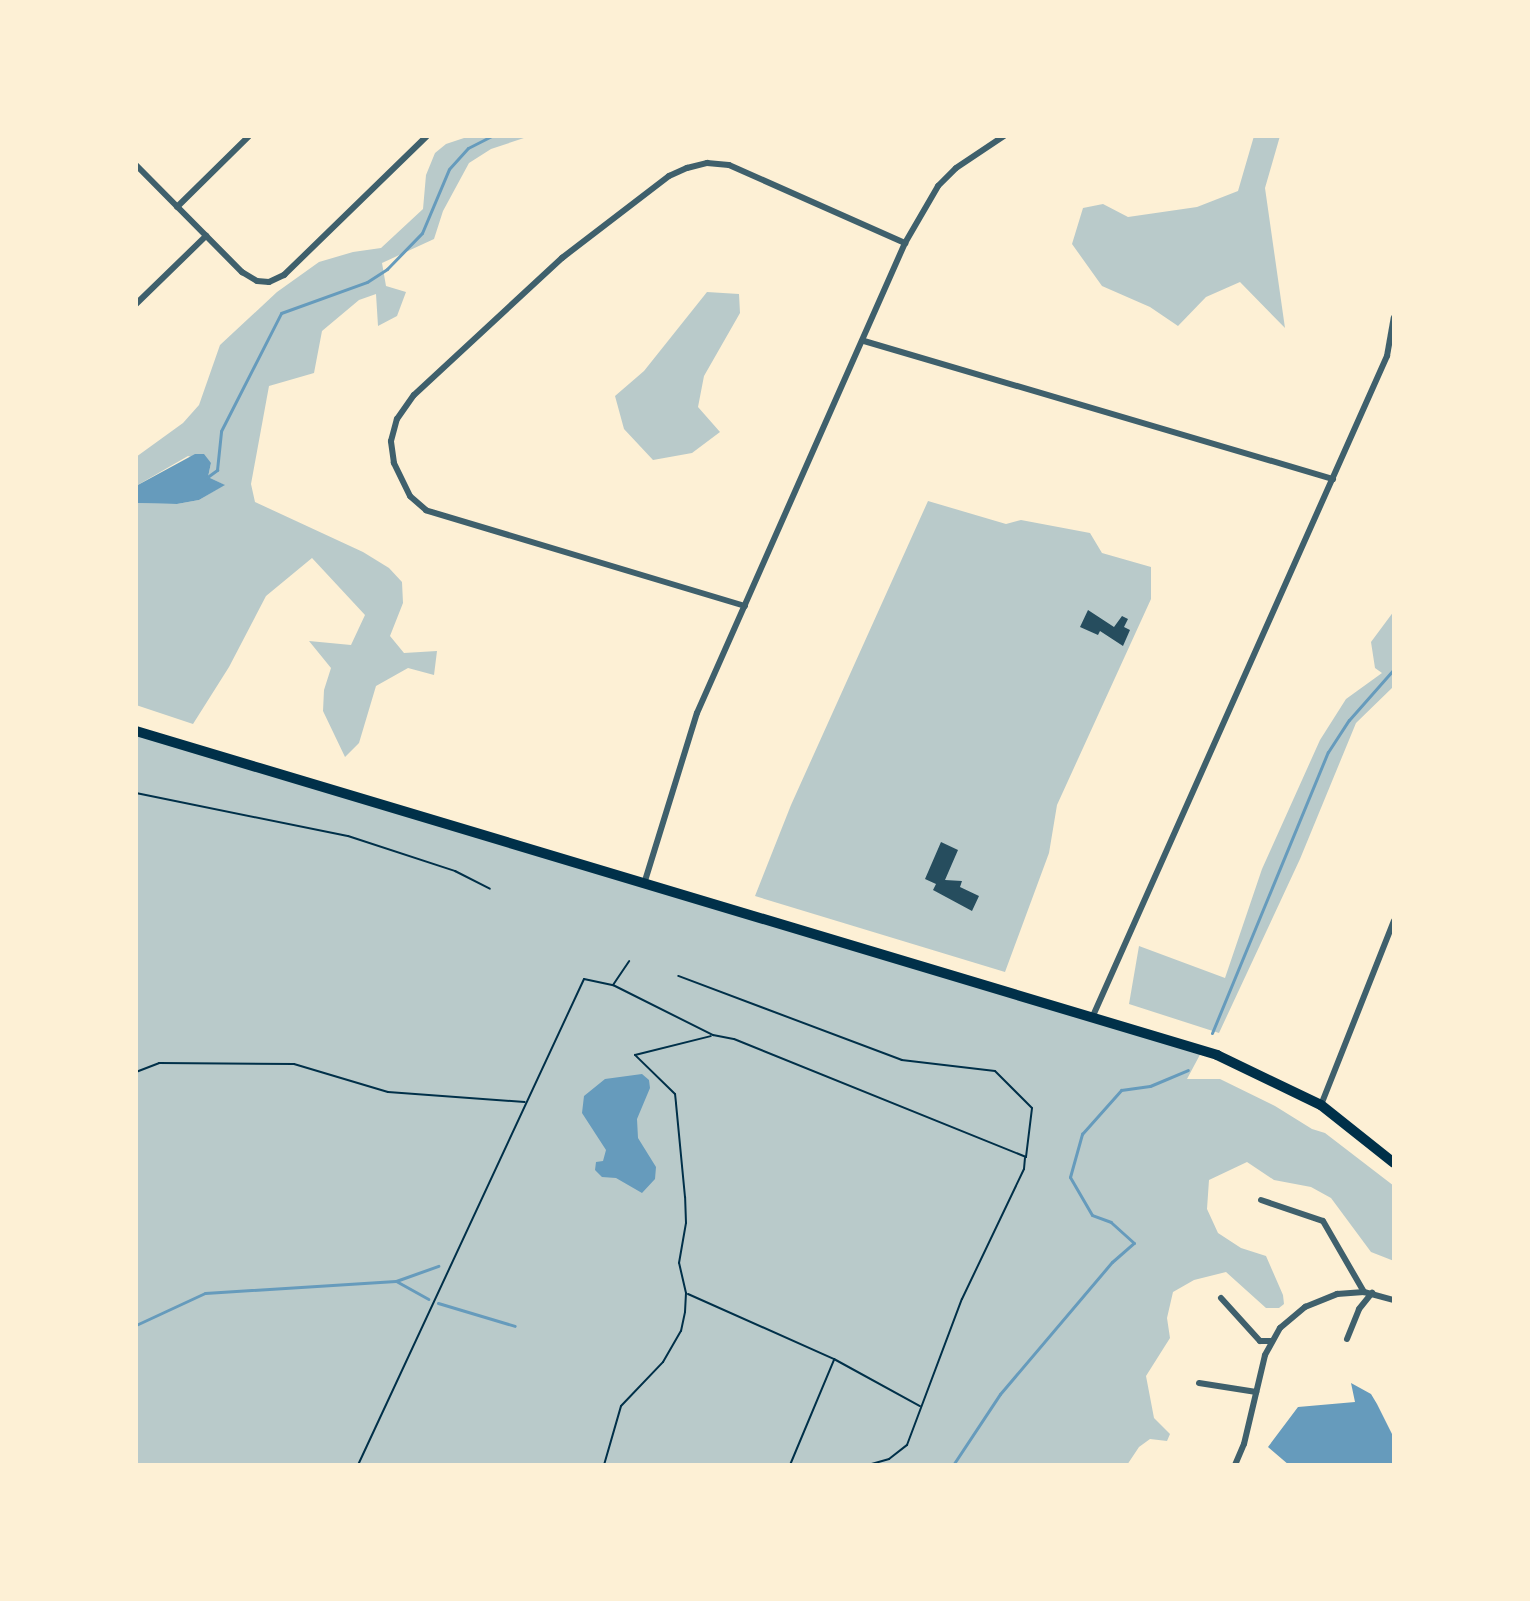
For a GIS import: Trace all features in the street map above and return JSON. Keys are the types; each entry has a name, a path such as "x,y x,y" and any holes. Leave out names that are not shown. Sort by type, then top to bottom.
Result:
{"main road":[{"path":"136,731 1217,1055 1321,1105 1394,1163"}],"street":[{"path":"177,207 249,136"},
{"path":"136,165 242,272 257,281 269,282 284,275 427,136"},
{"path":"644,884 697,713 905,243 938,186 956,168 1001,137"},
{"path":"745,606 426,510 410,496 394,463 391,441 397,419 414,395 562,258 669,176 687,168 707,163 729,165 905,243"},
{"path":"136,304 206,236"},
{"path":"1092,1018 1387,356 1394,318"},
{"path":"864,341 1333,479"},
{"path":"1321,1105 1394,921"},
{"path":"1261,1200 1323,1221 1368,1292"},
{"path":"1347,1339 1368,1292"},
{"path":"1235,1465 1271,1341 1305,1307 1337,1294 1368,1292 1394,1300"},
{"path":"1221,1298 1260,1341 1271,1341"},
{"path":"1199,1383 1256,1392"}],"path":[{"path":"136,793 348,836 455,871 490,889"},
{"path":"613,985 629,961"},
{"path":"678,976 902,1060 995,1071 1032,1108 1024,1169 962,1299 907,1445 889,1459 868,1465"},
{"path":"358,1465 584,979 613,985 713,1035 734,1039 1026,1157"},
{"path":"604,1465 621,1406 663,1362 681,1331 686,1293 679,1263 686,1223 675,1094 635,1055 713,1035"},
{"path":"136,1072 159,1063 294,1064 388,1092 526,1102"},
{"path":"686,1293 834,1359 921,1406"},
{"path":"790,1465 834,1359"},
{"path":"361,1458 367,1465"}],"shaded area":[{"path":"470,136 530,136 491,149 469,163 443,211 434,239 382,263 386,286 406,292 397,316 378,326 376,294 359,300 322,331 314,373 269,386 251,484 255,502 363,552 389,568 402,582 403,603 390,636 404,653 437,651 434,675 408,668 376,686 359,743 345,757 323,711 324,690 331,668 309,641 351,645 365,615 312,558 266,596 229,667 193,724 136,705 136,503 177,504 199,500 224,485 208,477 211,463 188,456 136,486 136,457 183,423 199,405 220,345 277,292 319,262 381,248 423,209 426,175 435,153 446,144"},
{"path":"1254,136 1280,136 1265,188 1285,328 1240,282 1206,297 1178,326 1150,307 1102,286 1072,244 1083,208 1103,204 1128,217 1197,207 1238,191"},
{"path":"707,292 739,294 740,313 704,376 698,407 720,432 692,453 653,460 624,429 615,396 644,371"},
{"path":"928,501 1006,524 1021,520 1090,533 1102,553 1151,567 1151,599 1057,805 1049,853 1005,972 755,896 791,805"},
{"path":"1394,611 1394,686 1356,723 1300,859 1219,1033 1129,1004 1139,946 1225,978 1262,869 1320,740 1346,699 1382,673 1375,668 1371,642"},
{"path":"136,731 1203,1049 1187,1079 1220,1079 1275,1106 1312,1129 1325,1133 1394,1186 1394,1261 1371,1252 1331,1198 1311,1187 1274,1180 1247,1162 1209,1180 1207,1209 1218,1233 1241,1248 1266,1256 1284,1304 1279,1308 1266,1308 1226,1272 1194,1280 1173,1292 1167,1318 1170,1338 1146,1376 1154,1418 1170,1434 1167,1441 1150,1439 1139,1447 1127,1465 136,1465"}],"water":[{"path":"195,454 204,454 211,463 208,477 225,485 199,500 177,504 136,503 136,486"},
{"path":"642,1074 649,1080 650,1088 637,1119 638,1138 656,1167 655,1179 642,1193 616,1178 602,1177 595,1170 596,1162 603,1161 606,1150 582,1113 584,1096 605,1079"},
{"path":"1351,1383 1371,1394 1377,1404 1394,1438 1394,1465 1289,1465 1268,1447 1298,1407 1355,1402"}],"building":[{"path":"1088,610 1114,627 1122,616 1128,619 1124,627 1130,630 1123,646 1100,631 1098,635 1080,627"},
{"path":"941,842 958,850 945,880 962,881 960,887 979,896 972,911 933,890 936,884 925,879"}],"waterway":[{"path":"206,478 217,470 221,431 281,313 367,282 387,269 422,233 449,169 468,148 492,136"},
{"path":"1212,1033 1328,752 1349,720 1394,669"},
{"path":"953,1465 1000,1394 1112,1262 1134,1243 1111,1222 1092,1215 1070,1177 1082,1134 1121,1090 1150,1086 1188,1070"},
{"path":"396,1281 438,1266"},
{"path":"136,1325 205,1293 396,1281 428,1299"},
{"path":"438,1303 515,1326"}]}
